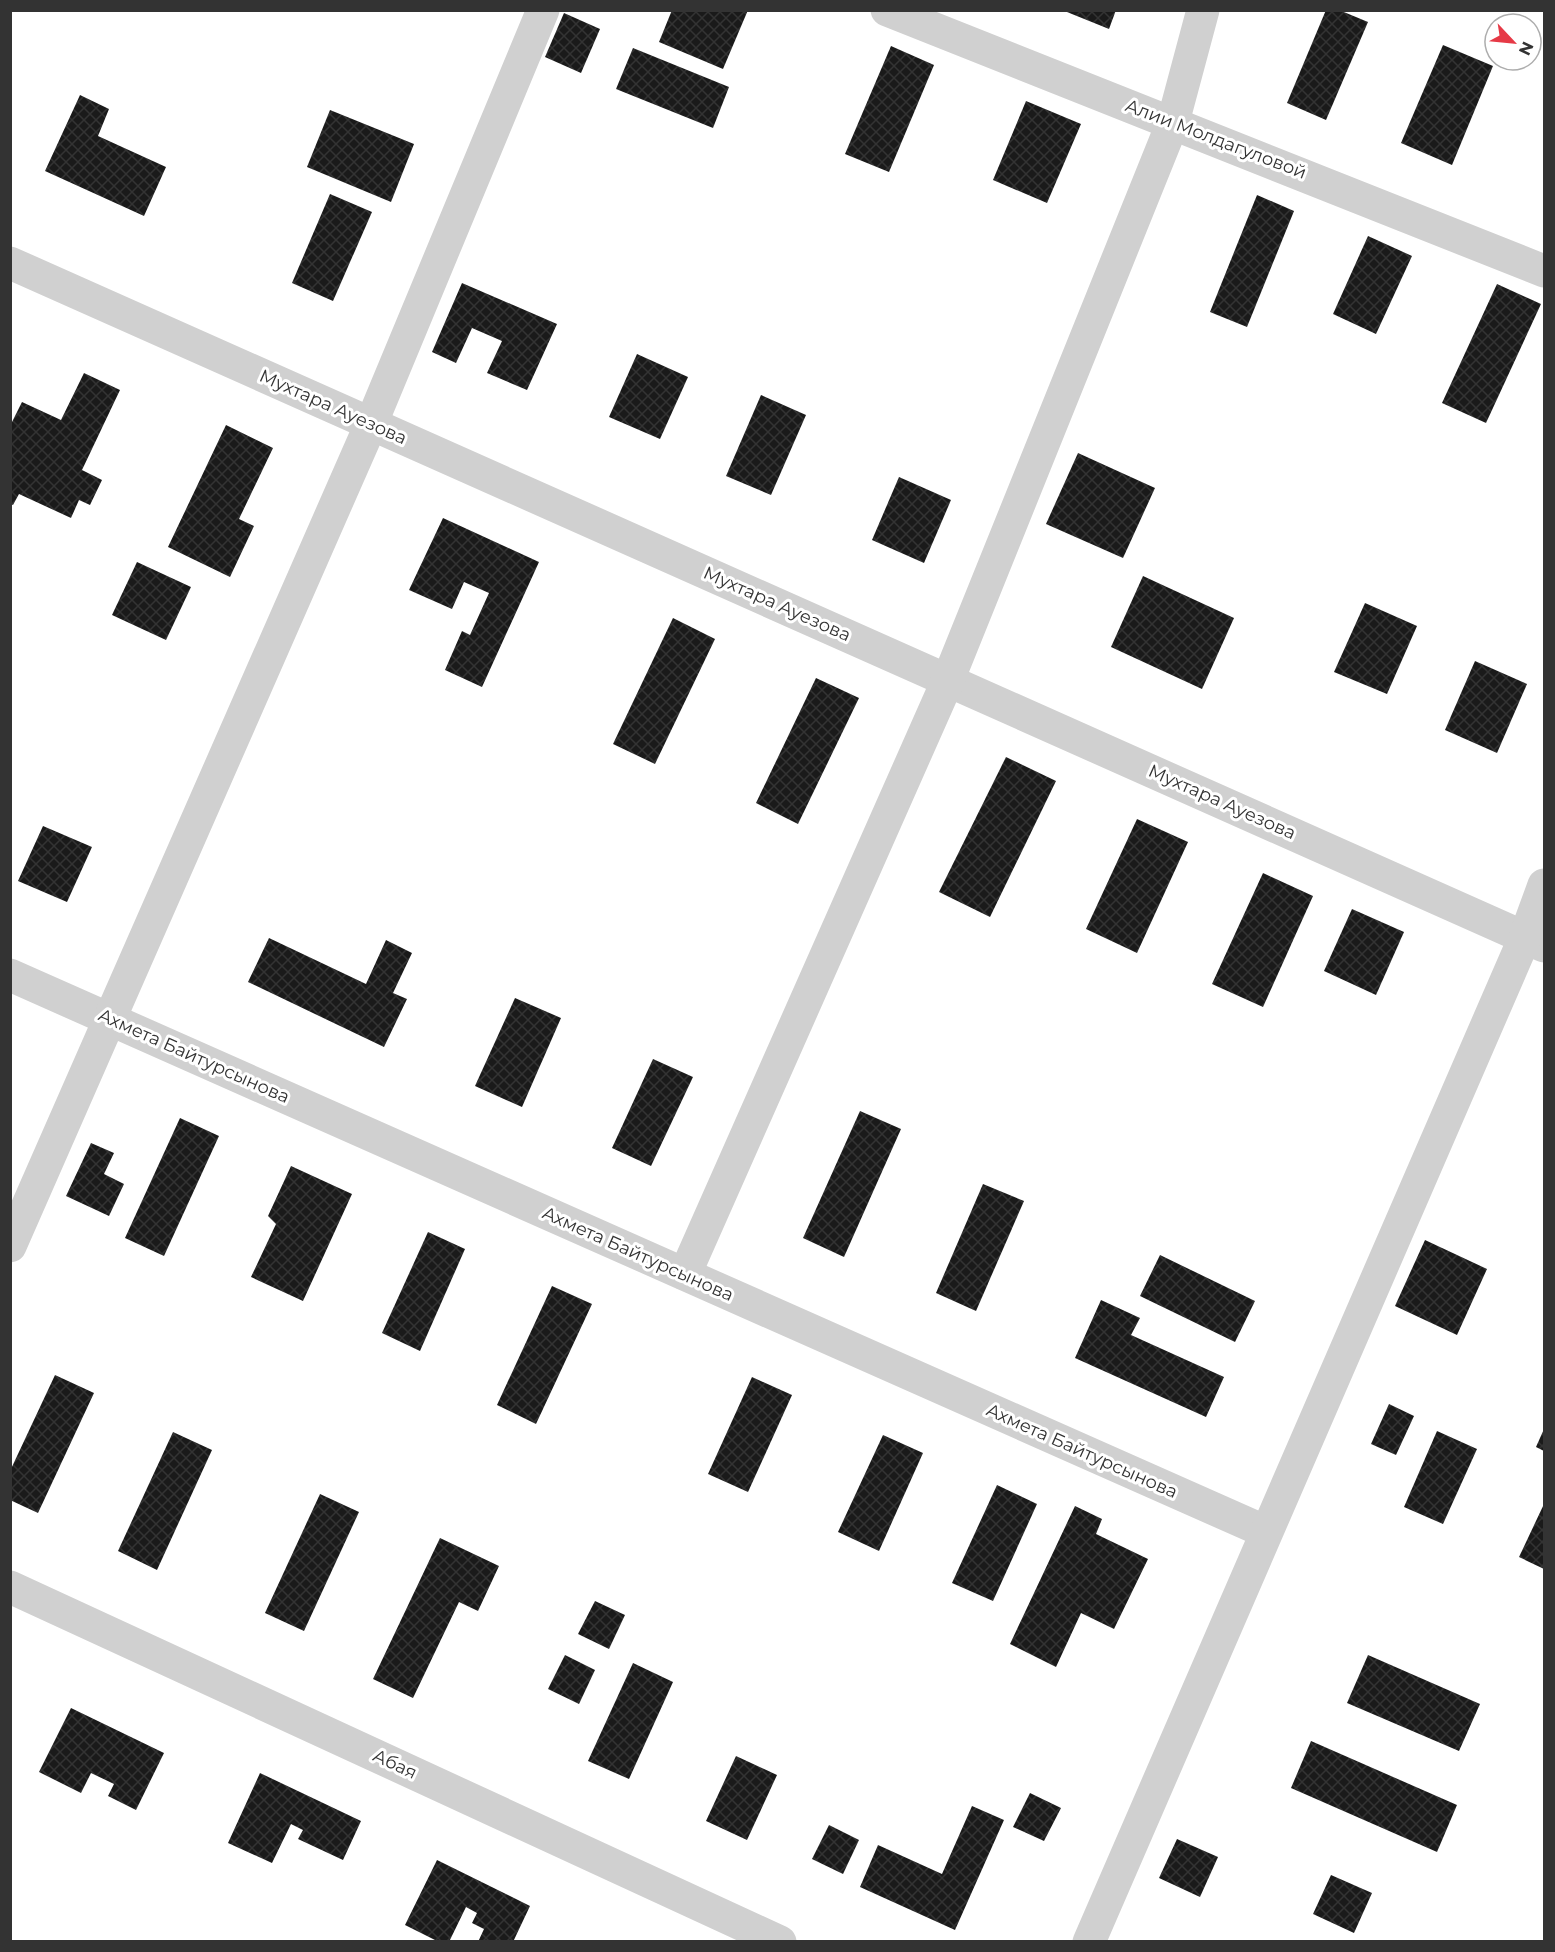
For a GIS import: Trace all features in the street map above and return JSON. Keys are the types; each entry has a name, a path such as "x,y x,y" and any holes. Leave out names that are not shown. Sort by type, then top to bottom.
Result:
{"street":[{"path":"10,1246 371,424 543,10"},
{"name":"Алии Молдагуловой","path":"887,10 1545,271"},
{"path":"685,1274 948,680 1173,122 1203,10"},
{"name":"Мухтара Ауезова","path":"10,263 1534,941"},
{"path":"1089,1941 1266,1533 1534,941 1545,885"},
{"name":"Ахмета Байтурсынова","path":"10,975 1266,1533"},
{"name":"Абая","path":"10,1587 780,1941"}],"building":[{"path":"672,10 748,10 723,69 659,42"},
{"path":"1062,10 1116,10 1109,29"},
{"path":"1326,10 1339,10 1368,22 1326,120 1287,103"},
{"path":"564,13 600,29 581,73 545,57"},
{"path":"1443,45 1483,62 1483,72 1491,72 1452,165 1401,143"},
{"path":"891,46 934,65 889,172 845,154"},
{"path":"633,48 729,87 713,128 616,89"},
{"path":"80,95 109,109 98,136 166,167 144,216 45,171"},
{"path":"1026,101 1081,124 1047,203 993,180"},
{"path":"330,110 414,144 391,202 307,167"},
{"path":"330,194 372,212 333,301 292,283"},
{"path":"1257,195 1294,211 1247,327 1210,312"},
{"path":"1368,236 1412,256 1376,334 1333,314"},
{"path":"462,283 557,324 527,390 487,373 502,341 472,328 456,363 432,352"},
{"path":"1497,284 1541,304 1486,423 1442,403"},
{"path":"637,354 688,377 660,439 609,417"},
{"path":"84,373 120,390 82,470 102,480 90,505 79,500 71,518 19,494 13,505 10,504 10,426 22,402 61,420"},
{"path":"761,395 806,415 771,495 726,476"},
{"path":"226,425 273,448 239,519 254,526 230,577 168,547"},
{"path":"1078,453 1155,488 1123,558 1046,524"},
{"path":"899,477 951,500 924,563 872,540"},
{"path":"443,518 539,562 482,687 445,670 462,631 470,635 489,593 464,582 452,609 409,590"},
{"path":"137,562 191,587 166,640 112,615"},
{"path":"1143,576 1234,618 1202,689 1111,647"},
{"path":"1365,603 1417,626 1387,694 1334,672"},
{"path":"673,618 715,639 655,764 613,744"},
{"path":"1475,661 1527,684 1497,753 1445,730"},
{"path":"816,678 859,698 798,824 756,803"},
{"path":"1006,757 1056,781 990,917 939,892"},
{"path":"1137,819 1188,842 1137,953 1086,929"},
{"path":"43,826 92,847 67,902 18,881"},
{"path":"1263,873 1313,896 1263,1007 1212,984"},
{"path":"1352,909 1404,932 1376,995 1324,971"},
{"path":"269,938 366,984 386,940 412,953 393,993 407,999 384,1047 248,982"},
{"path":"515,998 561,1018 522,1107 475,1086"},
{"path":"653,1059 693,1077 651,1166 612,1148"},
{"path":"860,1111 901,1129 844,1257 803,1238"},
{"path":"180,1118 219,1136 164,1256 125,1238"},
{"path":"91,1143 114,1153 104,1174 124,1184 109,1216 66,1196"},
{"path":"291,1166 352,1194 303,1301 251,1277 276,1224 268,1216"},
{"path":"983,1184 1024,1201 976,1311 936,1293"},
{"path":"428,1232 465,1249 420,1351 382,1333"},
{"path":"1425,1240 1487,1269 1457,1335 1395,1306"},
{"path":"1160,1255 1255,1301 1235,1342 1140,1296"},
{"path":"552,1286 592,1304 536,1424 497,1405"},
{"path":"1101,1300 1140,1318 1131,1335 1224,1377 1206,1417 1075,1358"},
{"path":"55,1375 94,1393 38,1513 10,1500 10,1471"},
{"path":"752,1377 792,1395 748,1492 708,1474"},
{"path":"1389,1404 1414,1416 1396,1455 1371,1444"},
{"path":"1544,1429 1544,1451 1536,1447"},
{"path":"1437,1431 1477,1449 1443,1524 1404,1507"},
{"path":"173,1432 212,1450 157,1570 118,1551"},
{"path":"883,1435 923,1453 879,1551 838,1532"},
{"path":"997,1485 1037,1504 993,1601 952,1583"},
{"path":"320,1494 359,1512 304,1631 265,1613"},
{"path":"1544,1504 1544,1569 1519,1557"},
{"path":"1075,1506 1102,1519 1096,1534 1148,1559 1114,1629 1081,1613 1056,1667 1010,1644"},
{"path":"440,1538 499,1566 478,1611 459,1602 413,1698 373,1679"},
{"path":"595,1601 625,1615 609,1649 578,1634"},
{"path":"565,1655 595,1670 579,1704 548,1689"},
{"path":"1368,1655 1480,1704 1459,1751 1347,1703"},
{"path":"633,1663 673,1682 629,1779 588,1761"},
{"path":"71,1708 164,1753 136,1810 108,1796 114,1784 91,1773 81,1793 39,1772"},
{"path":"1311,1741 1457,1805 1437,1852 1291,1788"},
{"path":"736,1756 777,1775 747,1840 706,1821"},
{"path":"260,1773 361,1821 343,1860 298,1839 303,1830 291,1824 272,1863 228,1843"},
{"path":"1030,1793 1061,1808 1044,1841 1013,1827"},
{"path":"972,1806 1004,1820 955,1930 860,1887 878,1845 942,1874"},
{"path":"829,1825 859,1840 843,1874 812,1859"},
{"path":"1177,1839 1218,1857 1200,1897 1159,1878"},
{"path":"437,1860 530,1906 513,1942 478,1942 484,1929 472,1923 477,1913 466,1907 449,1942 439,1942 405,1925"},
{"path":"1331,1875 1372,1893 1354,1933 1313,1914"}]}
